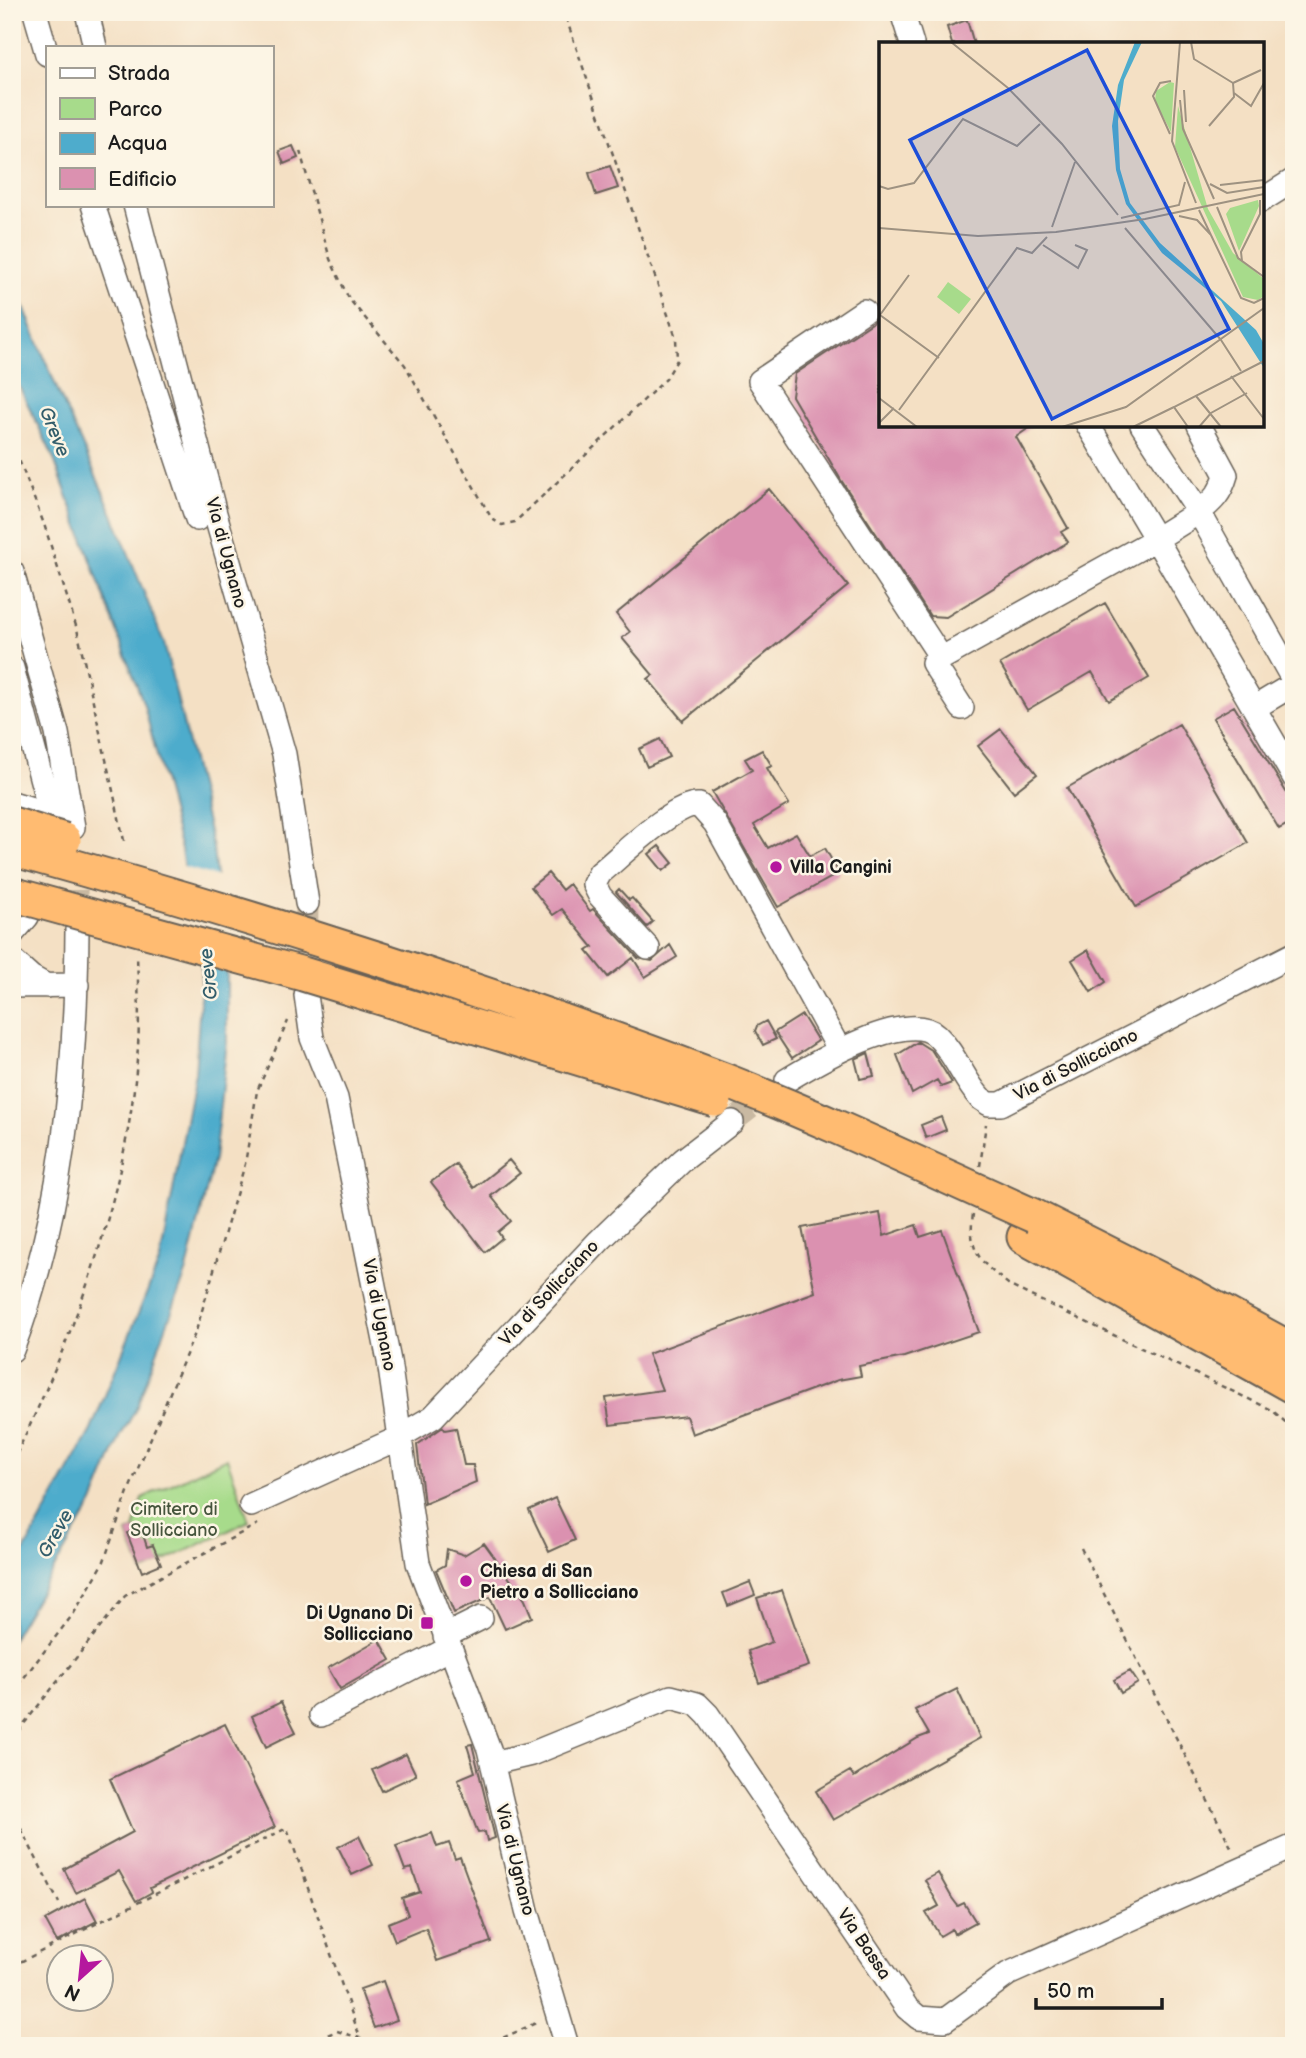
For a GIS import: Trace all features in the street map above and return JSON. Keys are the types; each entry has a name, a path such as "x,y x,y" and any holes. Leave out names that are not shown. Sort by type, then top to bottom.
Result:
{"highway":[{"path":"12,824 229,890 423,954 723,1101"},
{"path":"12,849 364,952 723,1101 913,1185 1029,1226 1191,1295 1294,1351"},
{"path":"12,871 361,975 723,1101"},
{"path":"17,915 303,974 723,1101"},
{"path":"1029,1226 1294,1387"}],"street":[{"path":"87,12 95,46"},
{"path":"902,12 911,42"},
{"path":"36,16 46,51"},
{"path":"1264,199 1294,180"},
{"path":"93,206 197,519"},
{"name":"Via di Ugnano","path":"135,206 246,625 284,754 307,903"},
{"path":"107,253 143,243"},
{"path":"864,311 760,381 942,659"},
{"path":"1089,427 1294,777"},
{"path":"1143,427 1199,512 1294,682 1254,708"},
{"path":"962,708 933,663 1156,539 1215,499 1222,490 1226,475 1200,427"},
{"path":"12,572 57,733 59,823"},
{"path":"12,668 59,823"},
{"path":"12,803 59,823"},
{"path":"648,948 600,896 594,884 600,873 676,811 691,804 699,805 715,823 839,1049"},
{"path":"12,1350 39,1266 63,1153 75,1050 77,930"},
{"name":"Via di Sollicciano","path":"787,1080 839,1049 911,1027 925,1028 943,1042 980,1098 989,1104 1000,1104 1294,954"},
{"path":"12,960 31,977 47,986"},
{"path":"12,986 77,985"},
{"name":"Via di Ugnano","path":"306,995 310,1031 334,1093 345,1139 389,1361 418,1563 493,1763 512,1856 567,2046"},
{"name":"Via di Sollicciano","path":"260,1511 433,1416 598,1241 683,1160 723,1101"},
{"path":"321,1715 447,1642 481,1618"},
{"name":"Via Bassa","path":"493,1763 531,1754 671,1697 697,1704 722,1736 907,2008 919,2018 932,2021 945,2020 1008,1974 1049,1953 1294,1846"}],"path":[{"path":"300,151 330,260 349,299 405,365 492,519 502,525 515,522 666,379 677,360 676,338 564,12"},
{"path":"12,442 44,524 77,629 125,845"},
{"path":"12,1463 53,1372 76,1311 116,1187 128,1133 138,1045 136,945"},
{"path":"12,1693 74,1613 103,1564 128,1492 196,1331 245,1164 257,1091 292,1013 306,995"},
{"path":"12,1740 125,1596 260,1511"},
{"path":"1081,1548 1243,1870"},
{"path":"12,1811 59,1903"},
{"path":"12,1966 287,1828 363,2046"},
{"path":"485,2046 557,2013"},
{"path":"300,2046 337,2031 360,2038"}],"green space":[{"name":"Cimitero di Sollicciano","path":"227,1458 249,1521 142,1572 127,1533 134,1530 142,1498"}],"water":[{"name":"Greve","path":"12,278 58,391 112,512 164,643 213,848 227,978 227,1041 214,1159 187,1270 136,1409 120,1437 93,1503 12,1639 12,1573 91,1430 160,1260 195,1073 202,973 181,850 144,705 52,454 12,372"}],"pier":[{"path":"180,866 219,877 230,970 197,960"}],"building":[{"path":"967,20 973,42 951,42 947,27"},
{"path":"293,146 298,158 284,164 279,151"},
{"path":"610,166 618,188 596,195 589,173"},
{"path":"879,313 879,427 1030,427 1016,437 1068,528 1061,532 1068,542 946,617 930,616 841,480 792,396 795,374 872,323"},
{"path":"769,489 848,586 683,721 648,679 653,675 622,638 630,632 616,614"},
{"path":"1105,603 1149,678 1109,701 1092,672 1027,710 1000,664"},
{"path":"1234,706 1294,805 1294,821 1279,829 1213,718"},
{"path":"1179,724 1248,843 1136,907 1067,788"},
{"path":"1001,729 1037,774 1014,792 978,746"},
{"path":"660,739 669,757 647,767 639,749"},
{"path":"762,750 772,766 767,768 789,804 754,825 768,848 796,833 810,856 825,848 839,873 778,907 712,792 752,770 745,759"},
{"path":"659,846 673,863 663,871 649,854"},
{"path":"548,873 562,890 569,884 590,911 593,909 638,958 652,961 670,945 677,957 645,977 633,958 608,977 587,951 593,947 562,909 553,915 531,887"},
{"path":"619,889 629,900 632,898 653,922 647,927 616,892"},
{"path":"1088,950 1106,982 1091,992 1072,960"},
{"path":"802,1015 818,1041 792,1058 775,1032"},
{"path":"766,1021 776,1039 763,1045 755,1031 757,1026"},
{"path":"918,1042 932,1051 952,1083 941,1087 937,1080 912,1094 897,1055"},
{"path":"868,1053 874,1076 860,1079 855,1059"},
{"path":"941,1117 946,1130 926,1138 921,1125"},
{"path":"509,1160 520,1173 491,1196 511,1221 498,1232 502,1238 485,1252 431,1182 456,1164 474,1188"},
{"path":"880,1213 884,1236 916,1225 920,1237 942,1230 979,1332 904,1357 859,1366 861,1376 838,1380 692,1434 686,1416 610,1425 606,1398 662,1390 648,1354 815,1292 802,1228"},
{"path":"443,1427 445,1430 456,1428 464,1465 473,1465 476,1482 424,1504 417,1445"},
{"path":"555,1498 575,1540 549,1552 529,1510"},
{"path":"141,1528 147,1547 153,1545 161,1564 142,1572 127,1533"},
{"path":"484,1543 525,1600 532,1617 505,1629 490,1597 454,1613 436,1570 445,1565 447,1549 464,1555"},
{"path":"750,1582 755,1595 728,1606 723,1593"},
{"path":"782,1590 809,1666 759,1683 748,1651 772,1642 757,1598"},
{"path":"379,1639 391,1660 340,1689 328,1668"},
{"path":"1130,1671 1138,1683 1121,1693 1114,1680"},
{"path":"957,1689 980,1738 833,1820 816,1791 850,1771 854,1777 929,1734 915,1710"},
{"path":"281,1702 296,1732 266,1747 252,1716"},
{"path":"225,1724 275,1827 150,1888 152,1892 136,1901 119,1871 76,1893 64,1869 133,1832 110,1779"},
{"path":"472,1744 495,1838 487,1841 485,1832 478,1833 458,1779 475,1772 467,1745"},
{"path":"406,1754 416,1775 382,1791 372,1770"},
{"path":"432,1833 437,1847 449,1843 455,1859 460,1857 491,1942 437,1961 426,1928 395,1941 388,1923 408,1915 402,1898 420,1892 412,1868 405,1870 396,1846"},
{"path":"359,1836 373,1865 352,1875 338,1847"},
{"path":"938,1873 958,1906 964,1903 976,1922 954,1934 952,1929 940,1936 926,1913 939,1906 925,1880"},
{"path":"85,1898 97,1921 57,1942 45,1920"},
{"path":"383,1981 397,2020 374,2028 360,1989"}],"tunnel":[{"path":"75,856 77,926"},
{"path":"306,988 307,903"},
{"path":"732,1122 773,1090"}],"place":[{"name":"Villa Cangini","path":"776,867"},
{"name":"Chiesa di San Pietro a Sollicciano","path":"466,1581"},
{"name":"Di Ugnano Di Sollicciano","path":"427,1623"}]}
